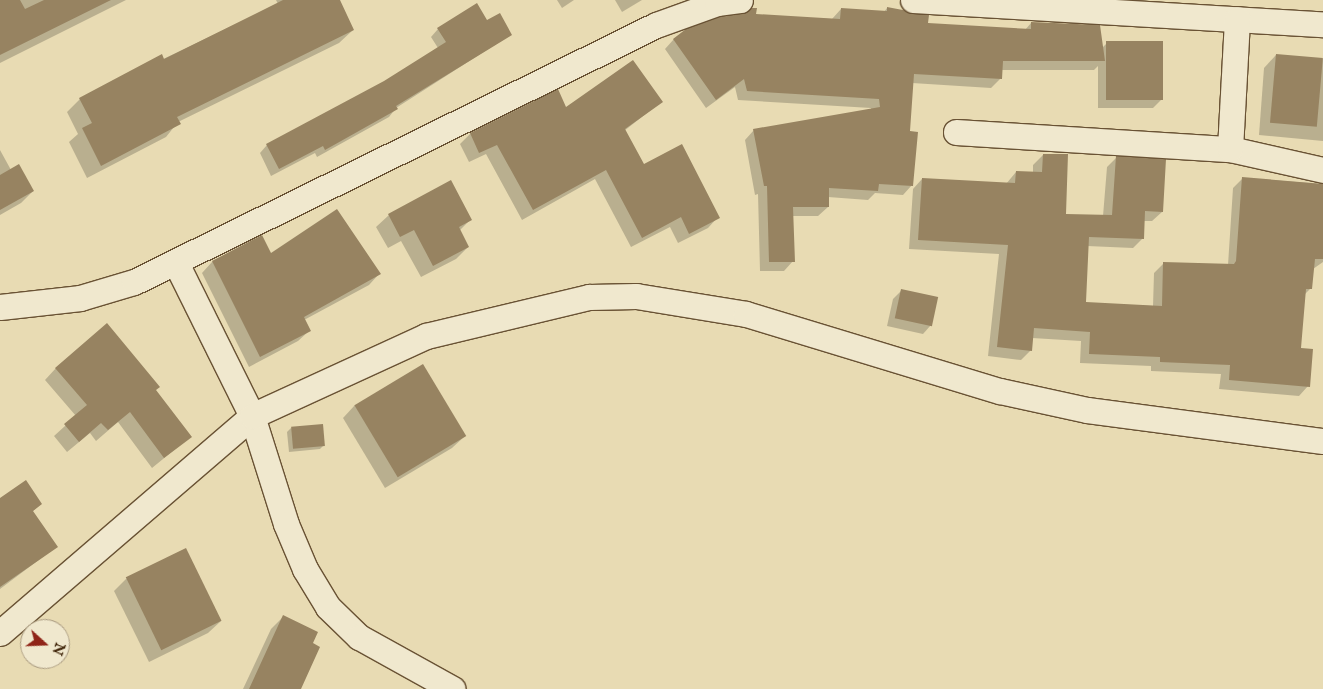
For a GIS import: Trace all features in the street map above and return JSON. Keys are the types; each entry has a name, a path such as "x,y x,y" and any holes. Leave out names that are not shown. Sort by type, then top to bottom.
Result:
{"street":[{"path":"0,308 80,298 134,282 176,264 656,25 717,3 740,0"},
{"path":"913,0 1323,24"},
{"path":"1230,149 1237,19"},
{"path":"956,132 1230,149 1323,170"},
{"path":"176,264 252,416 286,524 305,569 328,607 359,637 453,689"},
{"path":"0,633 252,416 426,336 590,297 636,296 746,314 1029,397 1087,410 1323,441"}],"building":[{"path":"0,0 20,0 25,9 44,0 111,0 0,55"},
{"path":"283,0 340,0 354,30 177,117 181,124 101,166 82,128 92,123 79,98 162,54 164,59"},
{"path":"477,3 487,20 500,13 512,35 396,106 398,109 325,150 323,146 279,169 266,144 384,81 446,42 437,28"},
{"path":"887,7 929,15 928,23 1031,29 1031,22 1100,25 1105,61 1003,61 1002,79 914,74 910,131 918,132 913,186 879,184 878,191 829,188 829,207 793,207 795,262 769,262 767,186 764,186 753,129 880,107 879,99 747,91 744,79 716,100 673,39 686,29 720,17 742,14 752,8 757,8 756,14 840,19 841,8 887,11"},
{"path":"1106,41 1163,41 1163,100 1106,100"},
{"path":"1276,54 1323,58 1317,127 1270,123"},
{"path":"633,60 663,102 625,129 644,164 682,144 720,218 689,234 681,217 642,238 606,170 533,210 497,145 479,153 470,133 558,89 566,107"},
{"path":"1043,154 1068,154 1066,214 1112,215 1116,156 1166,159 1163,212 1145,211 1144,239 1089,237 1086,302 1162,306 1163,262 1234,264 1236,261 1242,177 1323,184 1323,259 1315,259 1312,289 1306,289 1301,348 1313,349 1310,387 1229,380 1230,365 1160,362 1160,357 1089,354 1090,332 1034,328 1032,351 997,347 1008,245 918,240 922,178 1015,183 1016,171 1042,172"},
{"path":"19,164 34,191 0,210 0,175"},
{"path":"451,180 472,220 459,227 469,247 433,266 414,230 400,237 388,214"},
{"path":"337,209 381,274 304,317 311,331 260,357 212,261 262,235 271,253"},
{"path":"901,289 938,297 932,326 895,318"},
{"path":"107,323 160,387 156,390 192,437 164,458 130,412 108,430 101,423 79,442 64,424 87,405 55,368"},
{"path":"423,364 466,436 398,477 354,405"},
{"path":"323,424 325,446 293,449 291,427"},
{"path":"26,480 42,504 33,511 58,547 0,587 0,498"},
{"path":"186,548 222,621 161,650 126,577"},
{"path":"283,615 318,632 313,643 320,647 301,689 249,689"}]}
